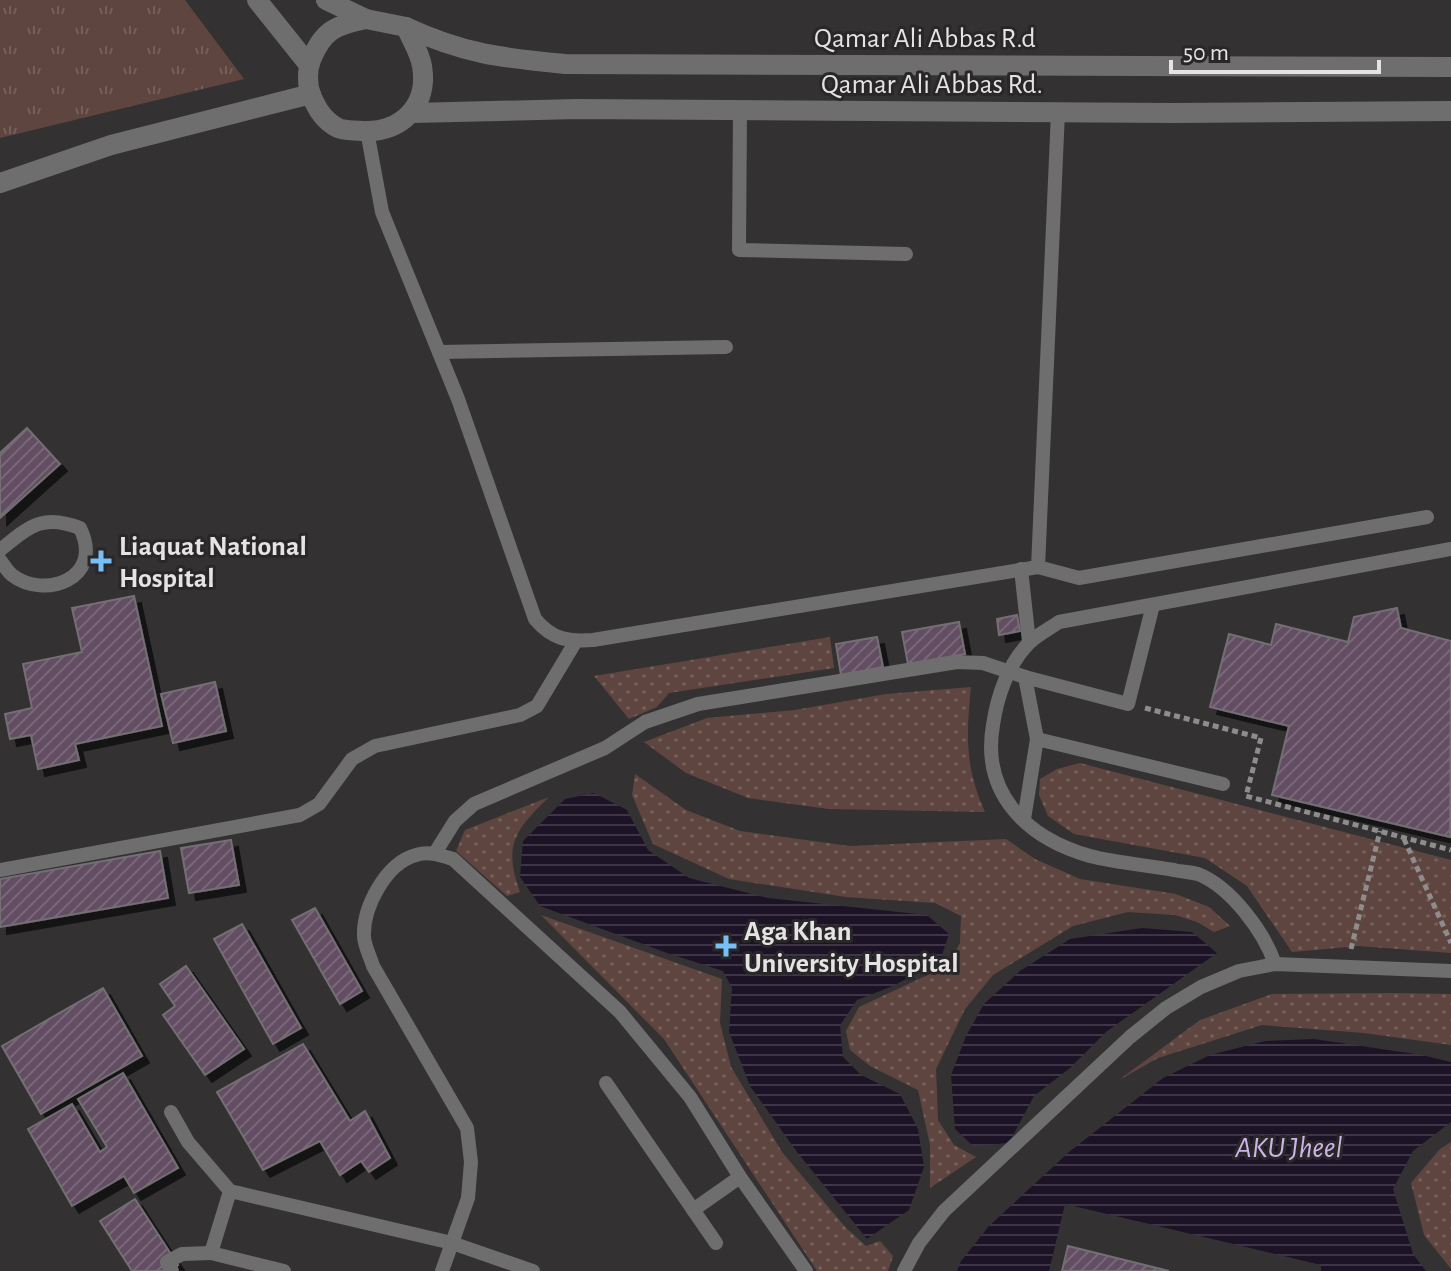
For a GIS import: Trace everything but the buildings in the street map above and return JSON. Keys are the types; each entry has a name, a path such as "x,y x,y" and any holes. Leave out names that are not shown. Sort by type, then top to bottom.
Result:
{"street":[{"path":"257,0 309,65"},
{"path":"326,0 366,19 406,27 422,65 422,89 412,113 391,129 339,129 319,113 311,94 309,65 319,40 339,24 366,19"},
{"name":"Qamar Ali Abbas R.d","path":"406,27 443,45 491,57 565,64 1451,67"},
{"path":"0,183 111,145 311,94"},
{"name":"Qamar Ali Abbas Rd.","path":"412,113 577,109 1451,111"}],"lane":[{"path":"740,110 739,250 906,254"},
{"path":"1038,567 1058,112"},
{"path":"367,131 382,212 439,352 535,619 546,632 560,639 576,641 1038,567 1079,578 1427,517"},
{"path":"439,352 726,347"},
{"path":"0,550 34,524 60,521 80,528 87,543 87,561 75,576 57,583 32,585 11,574 0,560"},
{"path":"1275,964 1265,939 1229,894 1199,874 1090,856 1047,838 1004,800 994,778 990,740 996,707 1010,670 1029,642 1059,622 1451,549"},
{"path":"1021,569 1029,642"},
{"path":"435,853 455,821 474,804 605,748 645,722 698,704 957,662 983,663 1128,704 1153,605"},
{"path":"0,870 300,815 319,804 352,759 375,746 520,715 537,706 576,641"},
{"path":"1024,819 1037,739 1025,677"},
{"path":"1037,739 1223,784"},
{"path":"442,1271 468,1198 471,1162 467,1128 373,966 364,938 365,919 375,895 393,868 414,855 435,853 453,859 620,1012 690,1097 740,1177 806,1271"},
{"path":"904,1271 919,1243 944,1211 1130,1037 1166,1008 1201,987 1239,971 1275,964 1451,971"},
{"path":"606,1083 716,1243"},
{"path":"171,1112 188,1142 230,1191 452,1243 533,1271"},
{"path":"693,1210 740,1177"},
{"path":"211,1253 230,1191"},
{"path":"172,1271 167,1262 182,1254 211,1253 284,1271"}],"path":[{"path":"1128,704 1261,738 1246,796 1451,850"},
{"path":"1346,966 1380,831"},
{"path":"1404,838 1451,943"}],"green space":[{"path":"0,0 185,0 244,79 0,138"},
{"path":"830,637 834,668 669,693 657,707 629,719 594,676"},
{"path":"971,687 968,721 970,766 985,812 829,809 748,798 686,773 644,742 707,718 795,710 886,694"},
{"path":"1080,763 1451,860 1451,953 1359,946 1292,952 1247,886 1205,858 1074,834 1048,816 1039,795 1040,779 1057,769"},
{"path":"635,774 686,810 740,831 850,846 1006,839 1035,859 1080,879 1176,894 1209,907 1230,926 1214,932 1175,915 1128,912 1073,926 993,975 965,1009 936,1069 938,1120 954,1145 976,1157 930,1188 930,1145 918,1090 870,1066 850,1050 846,1031 859,1007 947,966 960,943 961,916 935,903 846,897 729,879 653,844 632,795"},
{"path":"549,797 528,819 515,839 513,862 520,892 507,896 456,851 465,830"},
{"path":"541,915 722,979 720,1023 731,1067 782,1152 846,1228 866,1246 880,1241 893,1256 888,1271 817,1271 664,1039"},
{"path":"1272,994 1451,994 1451,1045 1364,1033 1262,1025 1158,1058 1119,1080 1200,1020"},
{"path":"1451,1142 1451,1269 1424,1235 1411,1183 1440,1149"}],"water":[{"path":"594,793 627,810 648,850 689,878 768,898 927,915 949,934 940,961 893,986 857,1000 840,1025 843,1057 861,1075 900,1094 918,1129 924,1167 909,1210 867,1239 797,1152 750,1086 729,1032 732,988 723,971 540,906 520,877 523,841 565,799"},
{"path":"1142,928 1192,932 1217,953 1106,1032 1070,1068 1034,1096 1009,1143 973,1146 955,1129 951,1075 966,1036 984,1004 1020,971 1070,939"},
{"name":"AKU Jheel","path":"1314,1039 1451,1062 1451,1122 1413,1151 1393,1189 1413,1254 1426,1271 1321,1271 1321,1265 1065,1204 1049,1271 957,1271 961,1261 989,1226 1069,1152 1163,1078 1210,1055 1265,1041"}],"place":[{"name":"Liaquat National Hospital","path":"101,561"},
{"name":"Aga Khan University Hospital","path":"726,946"}]}
